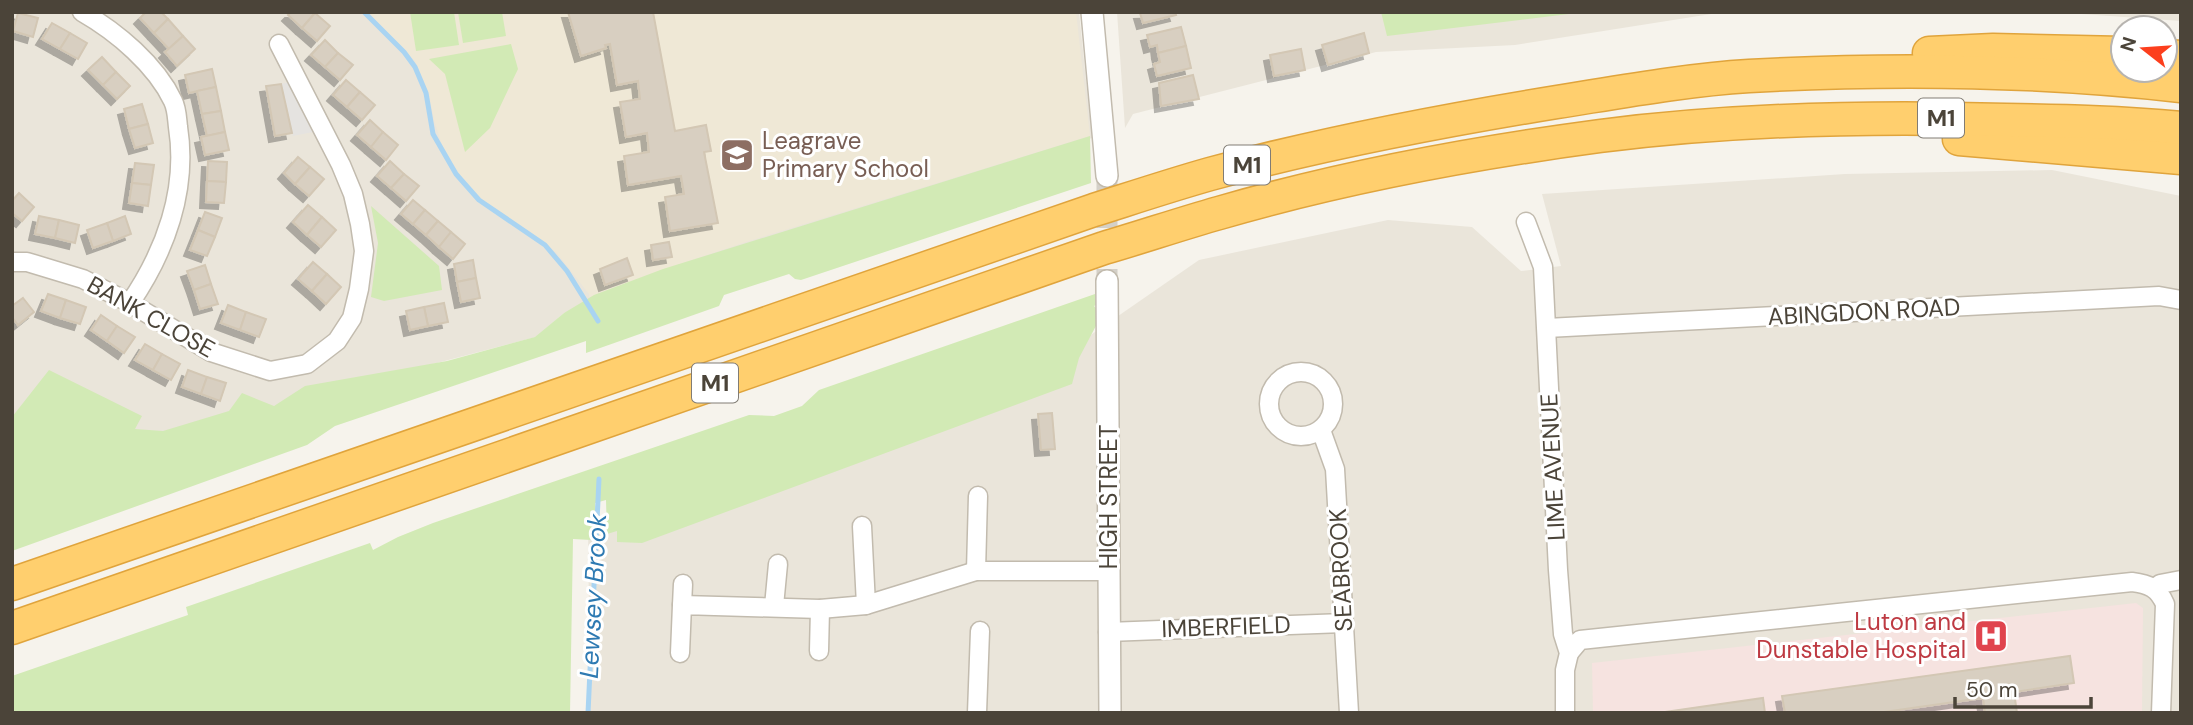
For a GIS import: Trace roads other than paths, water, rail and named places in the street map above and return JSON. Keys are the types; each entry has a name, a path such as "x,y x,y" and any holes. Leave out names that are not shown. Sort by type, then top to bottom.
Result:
{"highway":[{"path":"1748,76 1873,55 1993,50 2109,53"},
{"name":"M1","path":"12,584 1094,210 1209,174 1339,142 1473,116 1748,76 1930,71 2137,81 2181,86"},
{"name":"M1","path":"12,628 1104,248 1220,213 1343,182 1473,156 1601,136 1825,119 1931,117 2132,123 2181,128"},
{"path":"1701,127 1766,132 1974,139 2181,158"}],"street":[{"path":"82,12 132,49 158,77 174,103 182,151 176,201 162,245 146,279 130,303"},
{"path":"1092,12 1107,176"},
{"name":"BANK CLOSE","path":"12,261 27,262 83,279 130,303 211,352 270,371 307,364 337,341 352,318 364,251 353,194 279,44"},
{"name":"LIME AVENUE","path":"1526,222 1543,267 1559,583 1563,634 1569,653 1565,670 1565,713"},
{"name":"HIGH STREET","path":"1107,281 1110,713"},
{"name":"ABINGDON ROAD","path":"1547,328 2159,296 2181,300"},
{"name":"SEABROOK","path":"1321,430 1335,469 1349,713"},
{"path":"976,571 978,496"},
{"path":"862,526 866,605"},
{"path":"774,607 778,564"},
{"path":"682,605 820,609 866,605 976,571 1109,571"},
{"path":"2155,589 2160,584 2181,580"},
{"path":"1569,653 1580,640 2133,582 2145,583 2155,589 2165,604 2161,713"},
{"path":"680,653 683,584"},
{"path":"819,651 820,609"},
{"name":"IMBERFIELD","path":"1108,632 1344,623"},
{"path":"977,713 980,631"}],"waterway":[{"name":"Lewsey Brook","path":"364,12 404,52 415,67 426,93 433,134 456,174 479,200 545,245 567,271 598,321"},
{"name":"Lewsey Brook","path":"588,713 599,479"}],"tunnel":[{"path":"1107,176 1107,281"}],"place":[{"name":"Leagrave Primary School","path":"737,155"},
{"name":"Luton and Dunstable Hospital","path":"1991,636"}]}
